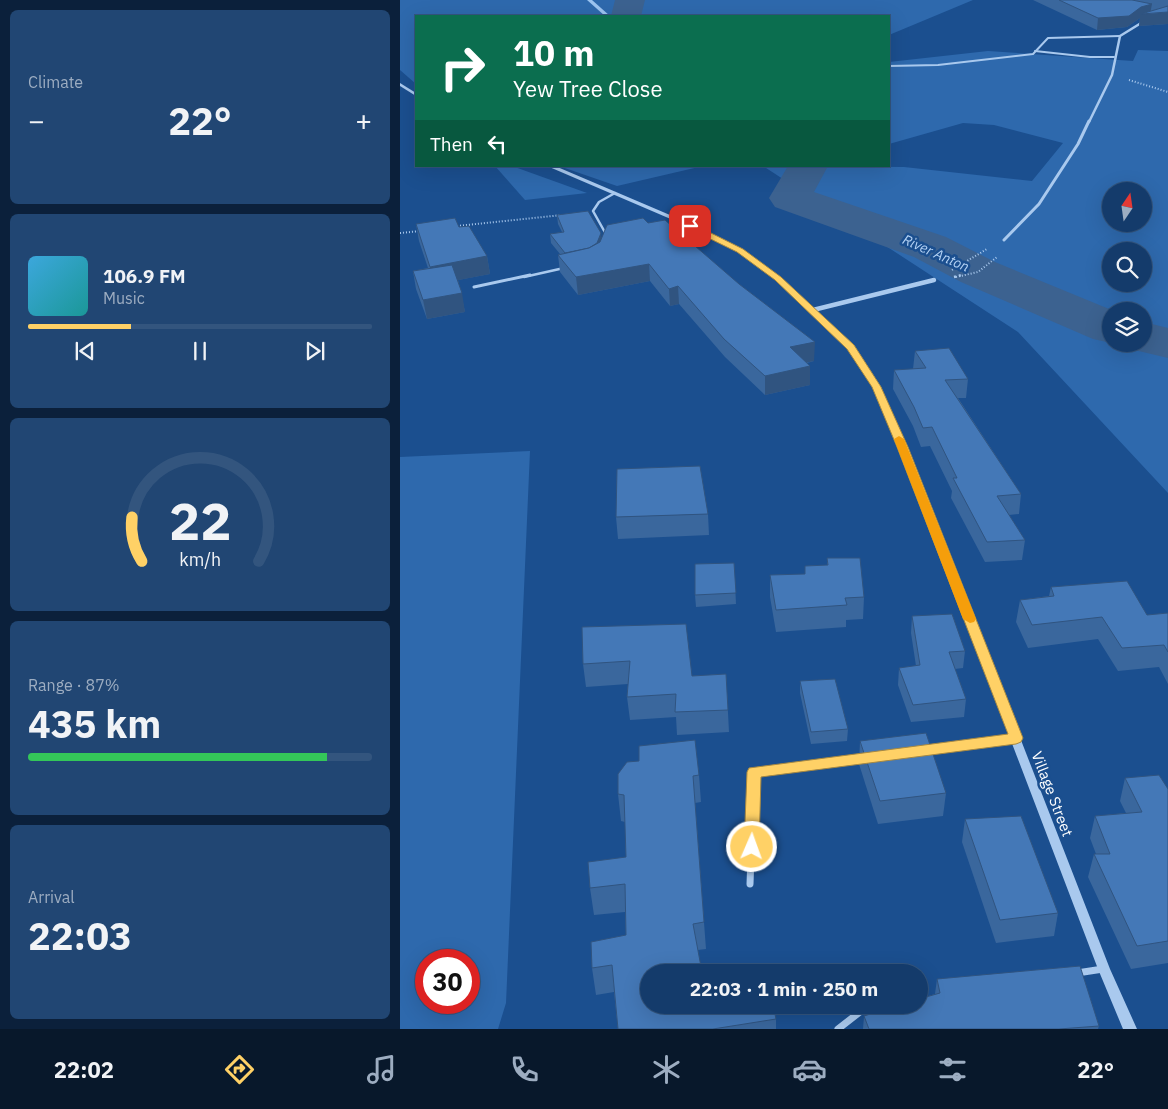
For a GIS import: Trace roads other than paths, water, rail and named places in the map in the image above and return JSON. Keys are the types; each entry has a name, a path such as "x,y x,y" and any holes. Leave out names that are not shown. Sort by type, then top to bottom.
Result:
{"street":[{"path":"1004,240 1039,204 1078,144 1112,75 1114,57 1120,36 1141,21 1148,19"},
{"path":"400,84 415,94"},
{"name":"Village Street","path":"552,167 675,219 740,250 778,278 850,347 876,387 903,447 1104,969 1130,1029"},
{"path":"813,310 934,280"},
{"path":"919,751 1016,738"},
{"path":"750,884 754,772 871,757"},
{"path":"1066,975 1104,969"},
{"path":"838,1029 857,1014"}],"lane":[{"path":"890,66 938,65 1033,54 1048,38 1120,36"},
{"path":"1035,51 1090,57 1114,57"},
{"path":"605,243 607,236 593,211 599,202 615,193"},
{"path":"474,287 570,266"}],"waterway":[{"path":"589,0 607,15"},
{"name":"River Anton","path":"626,15 630,0"},
{"name":"River Anton","path":"807,167 790,198 930,247 978,272 1102,324"},
{"name":"River Anton","path":"1152,339 1168,343"}]}
